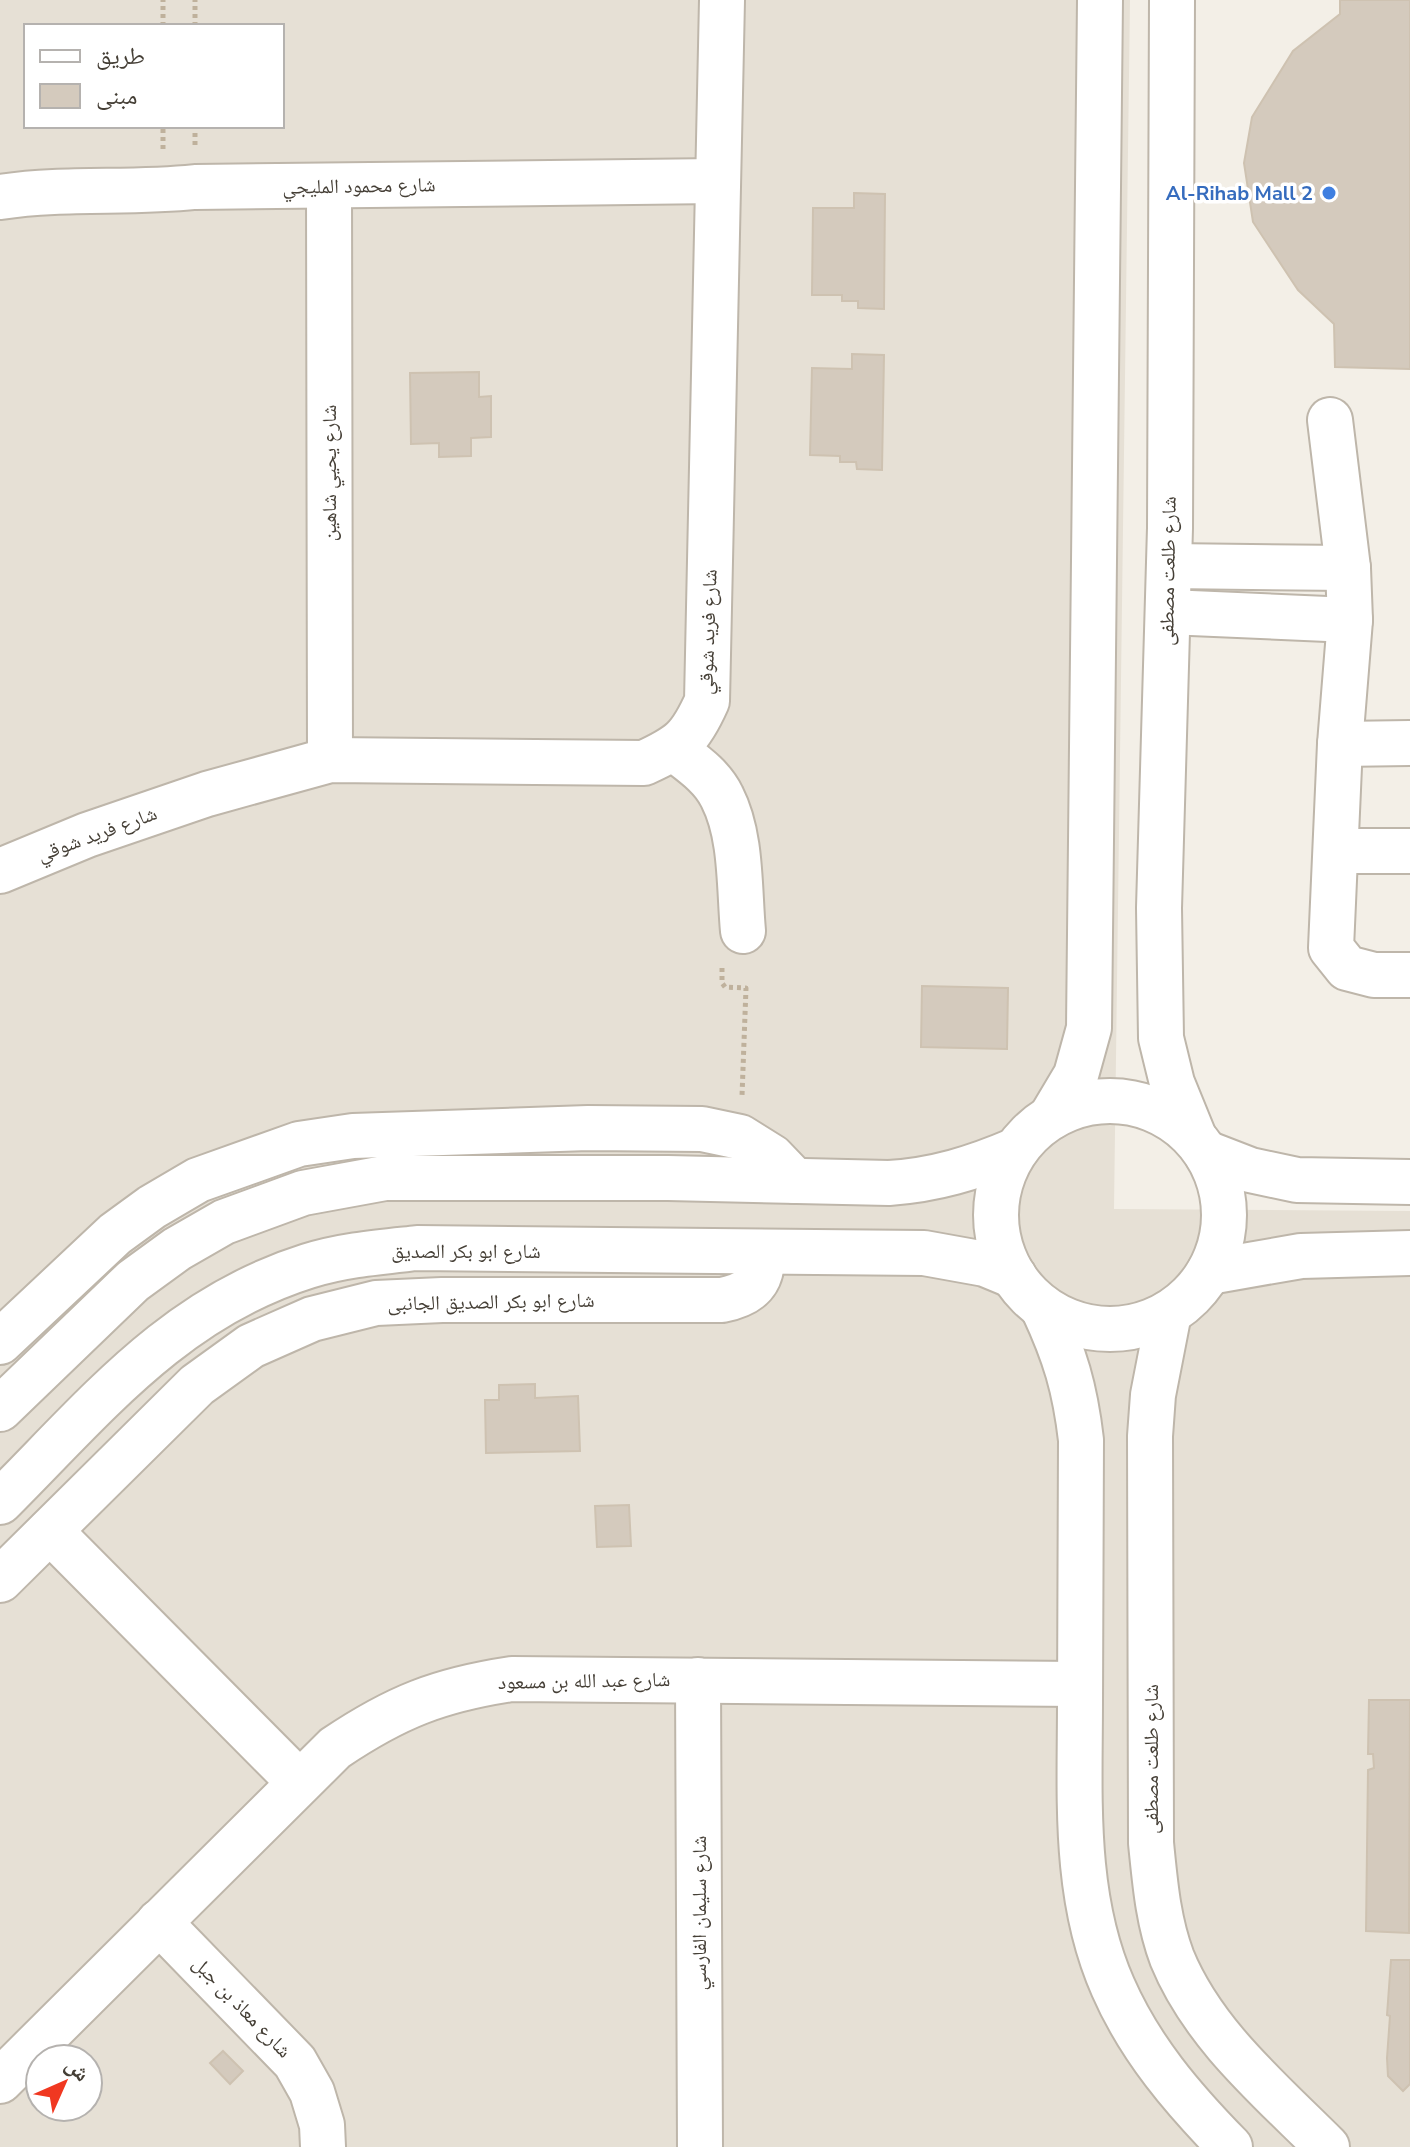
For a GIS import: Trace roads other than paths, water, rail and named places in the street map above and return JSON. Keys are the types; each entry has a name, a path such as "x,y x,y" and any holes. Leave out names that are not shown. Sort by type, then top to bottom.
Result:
{"street":[{"name":"شارع فريد شوقي","path":"0,871 87,835 207,794 330,760 644,763 674,749 695,728 707,701 722,0"},
{"path":"1051,1117 1076,1075 1089,1028 1100,0"},
{"name":"شارع طلعت مصطفى","path":"1172,0 1169,566 1159,908 1161,1038 1172,1083 1200,1145"},
{"name":"شارع محمود المليجي","path":"0,197 37,191 103,189 718,181"},
{"name":"شارع يحيي شاهين","path":"329,186 330,760"},
{"path":"1330,420 1348,568 1350,620 1340,744 1331,948 1347,968 1374,975 1410,975"},
{"path":"1169,566 1348,568"},
{"path":"1168,612 1350,620"},
{"path":"1340,744 1410,743"},
{"path":"674,749 702,770 722,796 730,816 743,931"},
{"path":"1336,851 1410,851"},
{"path":"1230,2147 1195,2111 1148,2053 1112,1986 1089,1915 1080,1841 1081,1440 1075,1394 1063,1350 1043,1308 1014,1276 1000,1246 996,1212 1001,1179 1016,1150 1032,1131 1051,1117 1080,1105 1110,1101 1141,1105 1169,1117 1200,1145 1250,1170 1297,1180 1410,1182"},
{"path":"0,1342 115,1234 152,1207 198,1180 299,1144 353,1136 588,1128 702,1129 740,1137 772,1157 795,1181"},
{"path":"1043,1308 1066,1320 1092,1328 1119,1329 1145,1324 1169,1313 1192,1295 1209,1272 1221,1243 1225,1212 1219,1181 1200,1145"},
{"path":"0,1409 133,1281 177,1249 224,1222 303,1193 385,1178 923,1181 986,1163 1016,1150"},
{"name":"شارع ابو بكر الصديق","path":"0,1502 139,1364 176,1333 216,1306 259,1284 310,1266 362,1254 417,1248 924,1253 985,1264 1014,1276"},
{"name":"شارع ابو بكر الصديق الجانبى","path":"0,1580 197,1385 251,1346 312,1319 376,1303 415,1301 722,1300 741,1296 755,1284 763,1267 762,1252"},
{"path":"1209,1272 1301,1256 1410,1253"},
{"name":"شارع طلعت مصطفى","path":"1169,1313 1153,1395 1150,1436 1151,1843 1156,1902 1172,1958 1200,2010 1236,2056 1327,2147"},
{"path":"50,1531 299,1782"},
{"name":"شارع عبد الله بن مسعود","path":"0,2081 335,1748 375,1721 418,1700 464,1686 512,1679 1080,1684"},
{"name":"شارع سليمان الفارسي","path":"698,1680 700,2147"},
{"name":"شارع معاذ بن جبل","path":"159,1922 295,2062 312,2092 322,2125 323,2147"}],"place":[{"name":"Al-Rihab Mall 2","path":"1329,193"}]}
